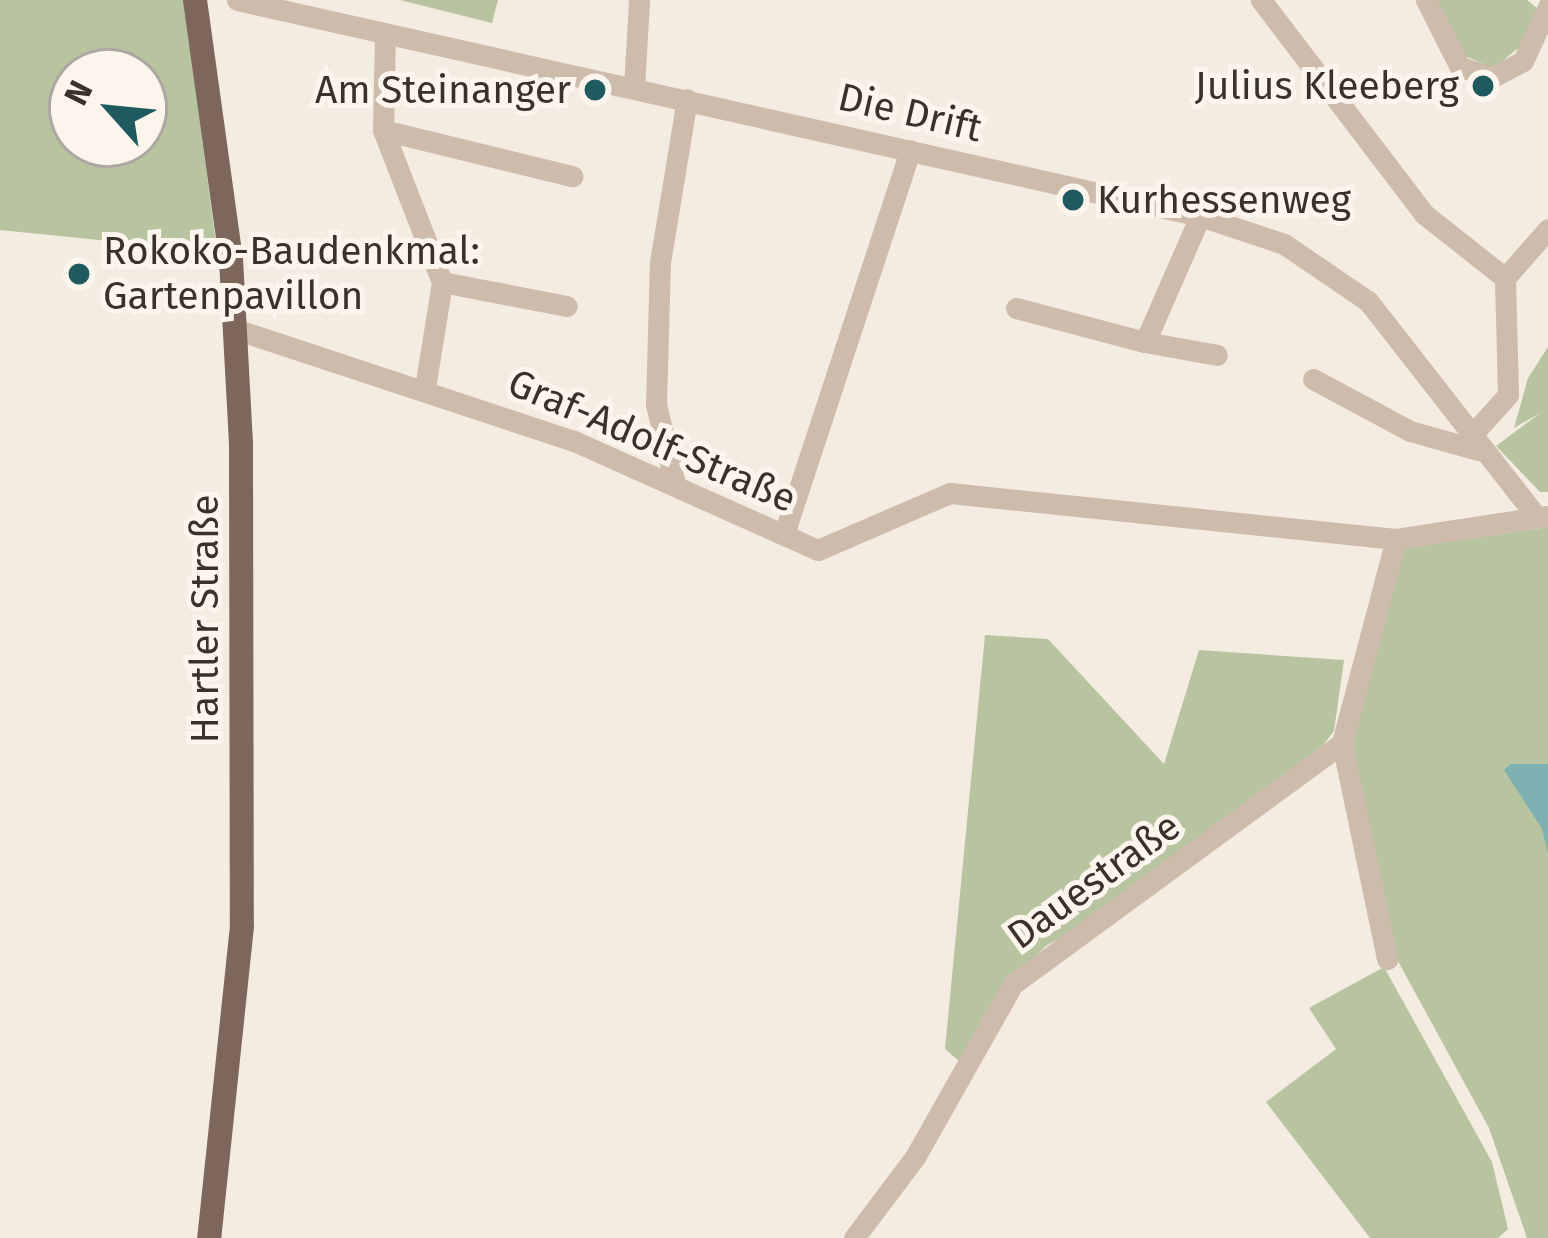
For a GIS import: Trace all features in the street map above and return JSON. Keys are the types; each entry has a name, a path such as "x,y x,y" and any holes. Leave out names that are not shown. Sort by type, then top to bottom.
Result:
{"main road":[{"name":"Hartler Straße","path":"195,0 235,329 242,926 209,1238"}],"street":[{"name":"Die Drift","path":"237,0 1200,216 1284,244 1368,301 1473,444 1541,516"},
{"path":"634,88 639,0"},
{"path":"1261,0 1424,214 1505,278"},
{"path":"1426,0 1460,67 1492,77 1522,61 1548,7"},
{"path":"385,35 382,130 442,282 425,388"},
{"path":"675,484 656,404 660,262 687,99"},
{"path":"382,130 572,176"},
{"path":"784,534 910,150"},
{"path":"1145,342 1200,216"},
{"path":"1312,379 1410,431 1473,444 1508,395 1505,278 1548,229"},
{"path":"442,282 567,306"},
{"path":"1016,308 1145,342 1217,355"},
{"name":"Graf-Adolf-Straße","path":"235,329 425,388 675,484 818,550 950,493 1396,539"},
{"path":"1387,959 1342,742 1396,539 1541,516"},
{"name":"Dauestraße","path":"854,1238 916,1157 1013,984 1342,742"}],"green space":[{"path":"0,0 184,0 217,252 0,230"},
{"path":"400,0 498,0 492,23"},
{"path":"1434,0 1527,0 1537,8 1522,45 1494,68 1462,55"},
{"path":"1548,347 1548,492 1540,492 1496,446 1540,413 1514,428 1528,378"},
{"path":"1548,527 1548,1238 1527,1238 1489,1128 1393,952 1350,746 1395,558 1406,548"},
{"path":"985,635 1048,639 1164,764 1199,650 1344,660 1334,731 1324,744 1116,906 1046,946 1012,979 961,1063 945,1049"},
{"path":"1384,967 1492,1162 1508,1229 1498,1238 1370,1238 1266,1102 1336,1049 1309,1008"}],"water":[{"path":"1511,764 1548,764 1548,853 1542,829 1504,770"}],"place":[{"name":"Julius Kleeberg","path":"1483,86"},
{"name":"Am Steinanger","path":"595,90"},
{"name":"Kurhessenweg","path":"1073,200"},
{"name":"Rokoko-Baudenkmal: Gartenpavillon","path":"79,274"}]}
